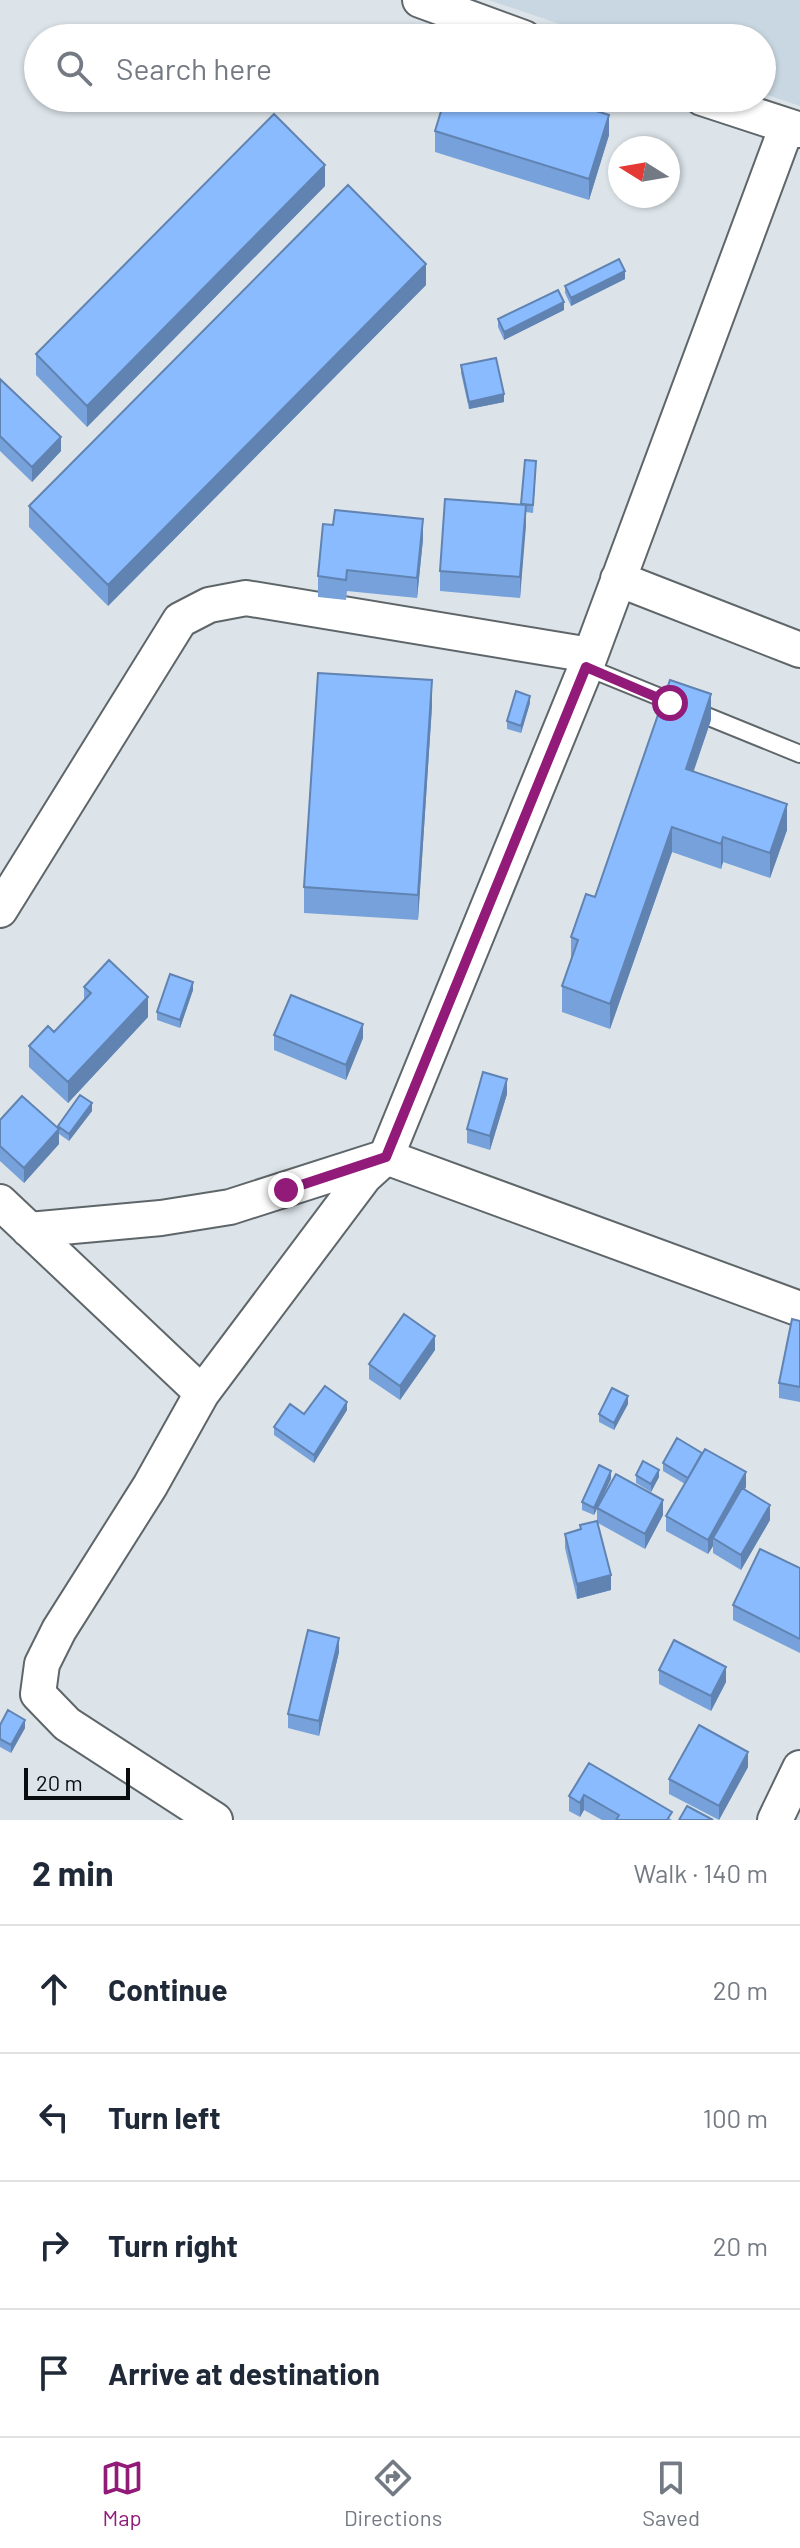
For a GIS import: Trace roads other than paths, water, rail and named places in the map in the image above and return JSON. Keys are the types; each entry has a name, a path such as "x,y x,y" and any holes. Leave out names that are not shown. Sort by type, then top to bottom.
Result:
{"street":[{"path":"420,0 486,24"},
{"path":"215,1820 67,1724 38,1694 42,1664 59,1630 150,1486 202,1393 364,1177 386,1157 588,661 794,128 745,112"},
{"path":"618,579 800,650"},
{"path":"0,910 180,620 209,605 246,598 588,661"},
{"path":"29,1230 161,1218 230,1207 386,1157 800,1309"},
{"path":"0,1202 202,1393"},
{"path":"775,1820 800,1768"}],"lane":[{"path":"588,661 800,754"}]}
